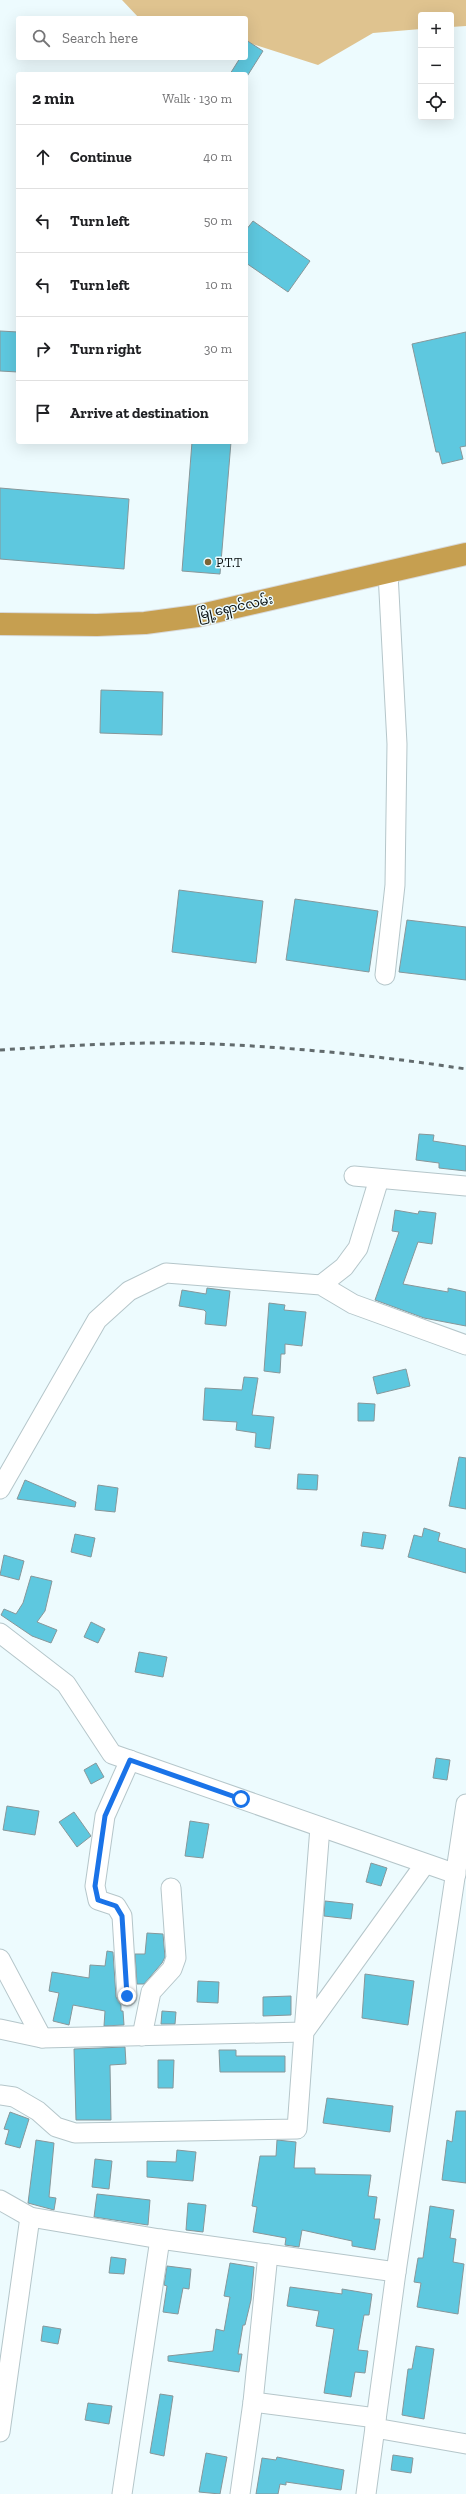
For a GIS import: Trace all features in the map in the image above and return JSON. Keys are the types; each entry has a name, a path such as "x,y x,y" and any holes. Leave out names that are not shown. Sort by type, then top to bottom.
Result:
{"highway":[{"name":"မြို့ရှောင်လမ်း","path":"0,624 53,626 145,623 197,616 466,554"}],"street":[{"path":"385,975 395,885 397,744 388,573"},
{"path":"354,1176 466,1186"},
{"path":"321,1285 344,1267 358,1248 379,1179"},
{"path":"0,1489 97,1320 129,1291 166,1273 321,1285 353,1304 466,1345"},
{"path":"0,1633 66,1684 112,1754 456,1874"},
{"path":"127,1996 122,1916 116,1906 98,1900 95,1886 105,1816 130,1760"},
{"path":"366,2494 396,2272 466,1804"},
{"path":"0,2095 14,2097 38,2111 56,2127 75,2133 297,2129 320,1826"},
{"path":"304,2032 426,1864"},
{"path":"142,2036 151,1992 172,1969 176,1958 171,1888"},
{"path":"0,1959 42,2038"},
{"path":"0,2029 42,2038 304,2032"},
{"path":"0,2200 30,2217 160,2239 396,2272"},
{"path":"0,2432 30,2217"},
{"path":"122,2494 160,2239"},
{"path":"240,2494 253,2402 268,2254"},
{"path":"253,2402 375,2423 466,2444"}],"shaded area":[{"path":"122,0 466,0 466,26 454,27 454,12 418,12 418,29 373,33 318,65 248,43 248,16 137,16"}],"building":[{"path":"248,41 263,51 248,75 248,72 231,72 239,60 248,60"},
{"path":"253,221 310,261 288,292 248,264 248,227"},
{"path":"0,331 16,332 16,372 0,371"},
{"path":"466,332 466,446 460,447 463,459 442,464 439,452 436,452 412,344"},
{"path":"192,444 231,444 220,574 182,571"},
{"path":"0,488 129,499 124,569 0,559"},
{"path":"101,690 163,692 162,735 100,733"},
{"path":"179,890 263,901 256,963 172,952"},
{"path":"295,899 378,911 369,972 286,960"},
{"path":"407,920 466,927 466,980 399,972"},
{"path":"419,1134 434,1135 433,1141 466,1146 466,1171 439,1168 439,1163 416,1160"},
{"path":"395,1210 418,1214 419,1211 436,1213 432,1244 418,1242 403,1284 448,1292 448,1288 466,1292 466,1326 424,1318 375,1300 399,1232 392,1231"},
{"path":"207,1288 230,1291 226,1326 205,1324 206,1312 204,1310 179,1306 182,1290 206,1294"},
{"path":"269,1303 285,1305 284,1310 306,1312 302,1346 285,1344 285,1354 281,1354 280,1373 264,1371"},
{"path":"406,1369 410,1386 377,1394 373,1377"},
{"path":"244,1377 258,1378 252,1415 274,1417 270,1449 255,1447 256,1433 236,1430 237,1422 203,1420 205,1388 242,1390"},
{"path":"358,1403 375,1404 374,1421 358,1421"},
{"path":"459,1457 466,1458 466,1509 449,1506"},
{"path":"298,1474 318,1475 317,1490 297,1489"},
{"path":"25,1480 76,1502 75,1507 17,1499"},
{"path":"98,1485 118,1488 115,1512 95,1510"},
{"path":"424,1528 440,1533 438,1541 466,1549 466,1573 408,1557 414,1535 422,1537"},
{"path":"363,1532 386,1535 383,1549 361,1546"},
{"path":"75,1534 95,1538 91,1557 71,1552"},
{"path":"4,1555 24,1561 19,1580 0,1575"},
{"path":"31,1576 52,1581 45,1611 37,1622 57,1630 51,1643 32,1636 1,1615 4,1609 16,1614 23,1603"},
{"path":"91,1622 105,1629 98,1643 84,1637"},
{"path":"139,1652 167,1657 163,1677 135,1672"},
{"path":"436,1758 450,1760 447,1780 433,1778"},
{"path":"96,1763 104,1777 91,1784 84,1770"},
{"path":"7,1806 39,1811 35,1835 3,1830"},
{"path":"74,1812 91,1836 77,1847 59,1822"},
{"path":"190,1821 209,1824 203,1858 185,1856"},
{"path":"371,1863 387,1868 381,1886 366,1882"},
{"path":"325,1901 353,1904 351,1919 324,1916"},
{"path":"147,1933 163,1934 165,1957 162,1963 144,1984 137,1984 135,1954 145,1954"},
{"path":"107,1951 113,1952 116,1997 121,2005 121,2011 123,2011 124,2025 104,2026 105,2011 73,2005 69,2025 53,2021 59,1993 49,1991 52,1972 89,1978 90,1965 105,1966"},
{"path":"365,1974 414,1981 408,2025 362,2018"},
{"path":"198,1981 219,1982 218,2003 197,2002"},
{"path":"291,1996 291,2015 263,2016 263,1997"},
{"path":"162,2011 176,2012 175,2024 161,2024"},
{"path":"125,2047 126,2064 110,2065 111,2120 76,2120 74,2049"},
{"path":"219,2050 236,2050 236,2056 285,2056 285,2072 220,2072"},
{"path":"158,2060 174,2060 173,2088 158,2088"},
{"path":"327,2098 393,2106 390,2132 323,2123"},
{"path":"456,2111 466,2111 466,2183 442,2180 447,2140 452,2142"},
{"path":"10,2112 29,2119 20,2148 5,2144 9,2130 4,2129"},
{"path":"36,2140 54,2143 49,2197 56,2198 54,2210 28,2203"},
{"path":"277,2140 296,2142 294,2168 315,2168 315,2174 371,2175 368,2196 377,2197 374,2219 380,2219 375,2250 352,2246 352,2241 302,2230 299,2247 285,2245 286,2238 253,2232 257,2207 252,2206 260,2156 276,2156"},
{"path":"177,2150 196,2152 193,2181 147,2177 147,2161 176,2162"},
{"path":"95,2159 112,2161 109,2189 92,2187"},
{"path":"97,2194 150,2200 148,2225 94,2217"},
{"path":"188,2203 206,2205 203,2232 186,2230"},
{"path":"430,2206 454,2210 450,2238 456,2239 453,2262 464,2264 458,2314 417,2307 421,2283 414,2282 418,2258 423,2258"},
{"path":"111,2257 126,2259 124,2274 109,2273"},
{"path":"230,2263 254,2267 251,2300 245,2325 243,2325 238,2354 242,2354 239,2372 168,2361 168,2356 213,2351 216,2329 224,2331 230,2297 224,2296"},
{"path":"167,2266 191,2269 189,2289 183,2288 178,2314 163,2312 167,2286 164,2285"},
{"path":"290,2287 342,2294 342,2289 372,2294 369,2315 364,2315 358,2350 368,2351 365,2373 355,2372 351,2397 324,2393 334,2329 316,2326 319,2311 287,2306"},
{"path":"43,2326 61,2329 58,2344 41,2341"},
{"path":"416,2346 434,2349 424,2419 402,2415 408,2369 412,2369"},
{"path":"160,2394 173,2396 164,2456 150,2453"},
{"path":"88,2403 112,2406 109,2424 85,2420"},
{"path":"206,2453 227,2457 220,2494 199,2492"},
{"path":"393,2455 413,2458 411,2473 391,2470"},
{"path":"277,2457 344,2470 341,2490 286,2482 286,2485 280,2484 278,2494 256,2494 262,2458 276,2460"}],"railway":[{"path":"0,1050 141,1043 223,1044 397,1059 466,1069"}],"place":[{"name":"P.T.T","path":"208,562"}],"route":[{"path":"127,1996 122,1916 116,1906 98,1900 95,1886 105,1816 130,1760 241,1799"}]}
